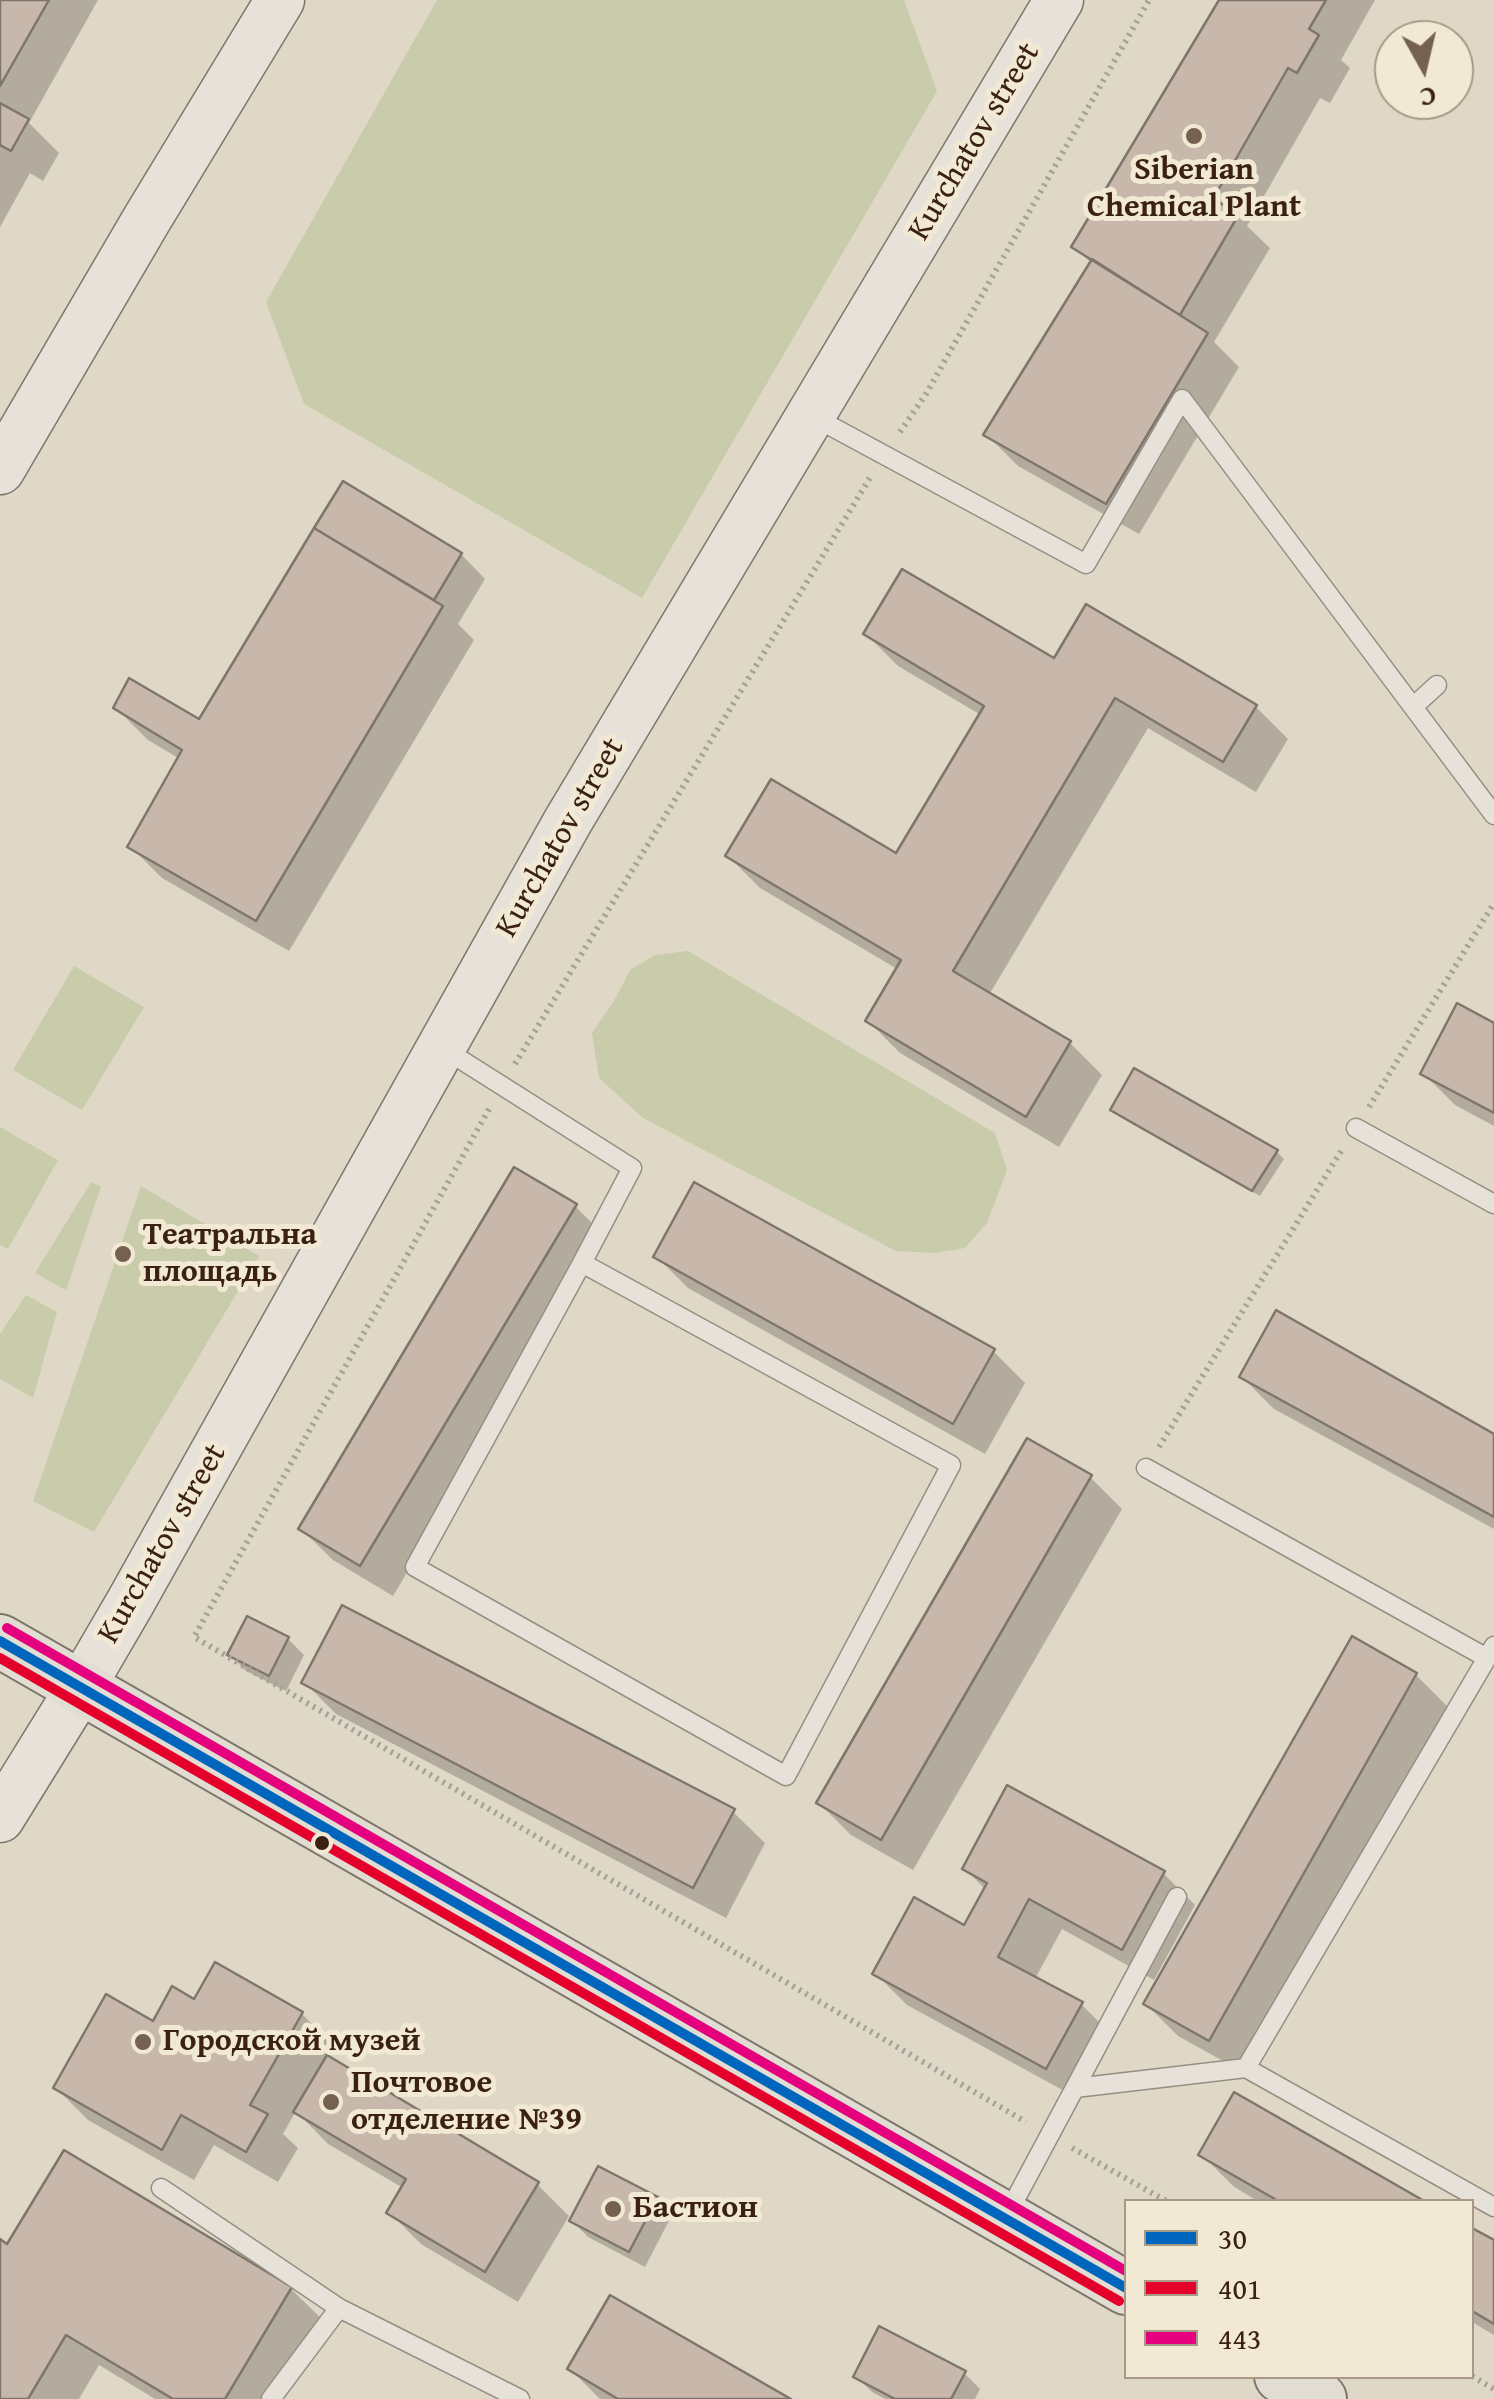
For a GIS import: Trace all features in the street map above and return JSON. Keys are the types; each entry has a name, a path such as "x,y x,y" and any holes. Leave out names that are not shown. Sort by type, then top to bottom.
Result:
{"main road":[{"path":"0,1640 1124,2287"},
{"path":"1286,2379 1320,2399"}],"street":[{"path":"0,470 280,0"},
{"name":"Kurchatov street","path":"0,1818 81,1687 568,821 1059,0"}],"lane":[{"path":"812,416 1086,564 1182,399 1494,815"},
{"path":"1413,707 1437,685"},
{"path":"443,1048 632,1168 415,1567 786,1776 950,1464 582,1263"},
{"path":"1356,1128 1494,1204"},
{"path":"1146,1468 1491,1652 1246,2068"},
{"path":"1006,2218 1177,1897"},
{"path":"1075,2088 1246,2068 1494,2207"},
{"path":"161,2188 339,2308 520,2399"},
{"path":"271,2399 339,2308"}],"path":[{"path":"1149,0 926,394 854,500 503,1084 194,1637 1163,2199"},
{"path":"1146,1468 1494,903"}],"green space":[{"path":"437,0 904,0 937,91 642,598 304,404 266,302"},
{"path":"688,951 995,1133 1007,1170 987,1223 965,1248 935,1253 896,1251 643,1118 599,1078 592,1033 630,970 655,955"},
{"path":"74,966 144,1007 82,1110 13,1070"},
{"path":"0,1127 58,1160 8,1249 0,1245"},
{"path":"91,1182 101,1187 66,1290 35,1273"},
{"path":"141,1186 259,1256 94,1532 33,1501"},
{"path":"26,1295 57,1312 33,1398 0,1379 0,1334"}],"building":[{"path":"0,0 49,0 0,86"},
{"name":"Siberian Chemical Plant","path":"1219,0 1326,0 1309,29 1319,35 1297,73 1288,68 1213,199 1239,214 1180,315 1071,247"},
{"path":"0,103 29,119 11,151 0,145"},
{"path":"1092,259 1208,333 1106,504 983,435"},
{"path":"343,481 462,553 434,600 314,528"},
{"path":"314,528 443,606 256,921 127,847 182,750 113,708 129,678 199,719"},
{"path":"902,569 1054,658 1086,604 1257,705 1223,762 1115,698 953,971 1071,1041 1026,1117 865,1021 901,960 725,856 771,779 896,853 984,706 863,634"},
{"path":"1457,1003 1494,1023 1494,1113 1420,1074"},
{"path":"1134,1068 1278,1150 1252,1191 1110,1110"},
{"path":"514,1167 577,1204 360,1566 298,1529"},
{"path":"694,1182 995,1349 953,1424 653,1257"},
{"path":"1276,1310 1494,1434 1494,1517 1239,1377"},
{"path":"1027,1438 1092,1475 881,1840 816,1803"},
{"path":"342,1605 735,1809 693,1888 301,1683"},
{"path":"247,1616 289,1637 269,1676 227,1655"},
{"path":"1352,1636 1417,1673 1209,2041 1143,2004"},
{"path":"1007,1785 1165,1871 1122,1950 1029,1899 998,1957 1083,2002 1046,2069 872,1974 914,1897 964,1925 987,1883 962,1869"},
{"path":"215,1962 303,2012 250,2105 268,2114 246,2152 181,2115 162,2150 53,2088 106,1994 153,2021 172,1986 194,1999"},
{"path":"327,2055 539,2182 485,2272 386,2213 406,2179 293,2112"},
{"path":"1234,2092 1421,2199 1275,2199 1198,2155"},
{"path":"64,2150 292,2287 225,2399 173,2399 66,2335 28,2399 0,2399 0,2239 7,2244"},
{"name":"Бастион","path":"598,2166 658,2197 629,2252 569,2221"},
{"path":"1474,2229 1494,2240 1494,2324 1474,2312"},
{"path":"610,2295 791,2399 618,2399 567,2369"},
{"path":"879,2326 966,2371 951,2399 895,2399 853,2377"}],"transit line":[{"name":"443","path":"7,1628 1124,2270"},
{"name":"30","path":"0,1641 1124,2287"},
{"name":"401","path":"0,1658 1119,2301"}],"place":[{"name":"Siberian Chemical Plant","path":"1194,136"},
{"name":"Театральна площадь","path":"123,1254"},
{"name":"Городской музей","path":"143,2042"},
{"name":"Почтовое отделение №39","path":"331,2102"},
{"name":"Бастион","path":"613,2209"}]}
